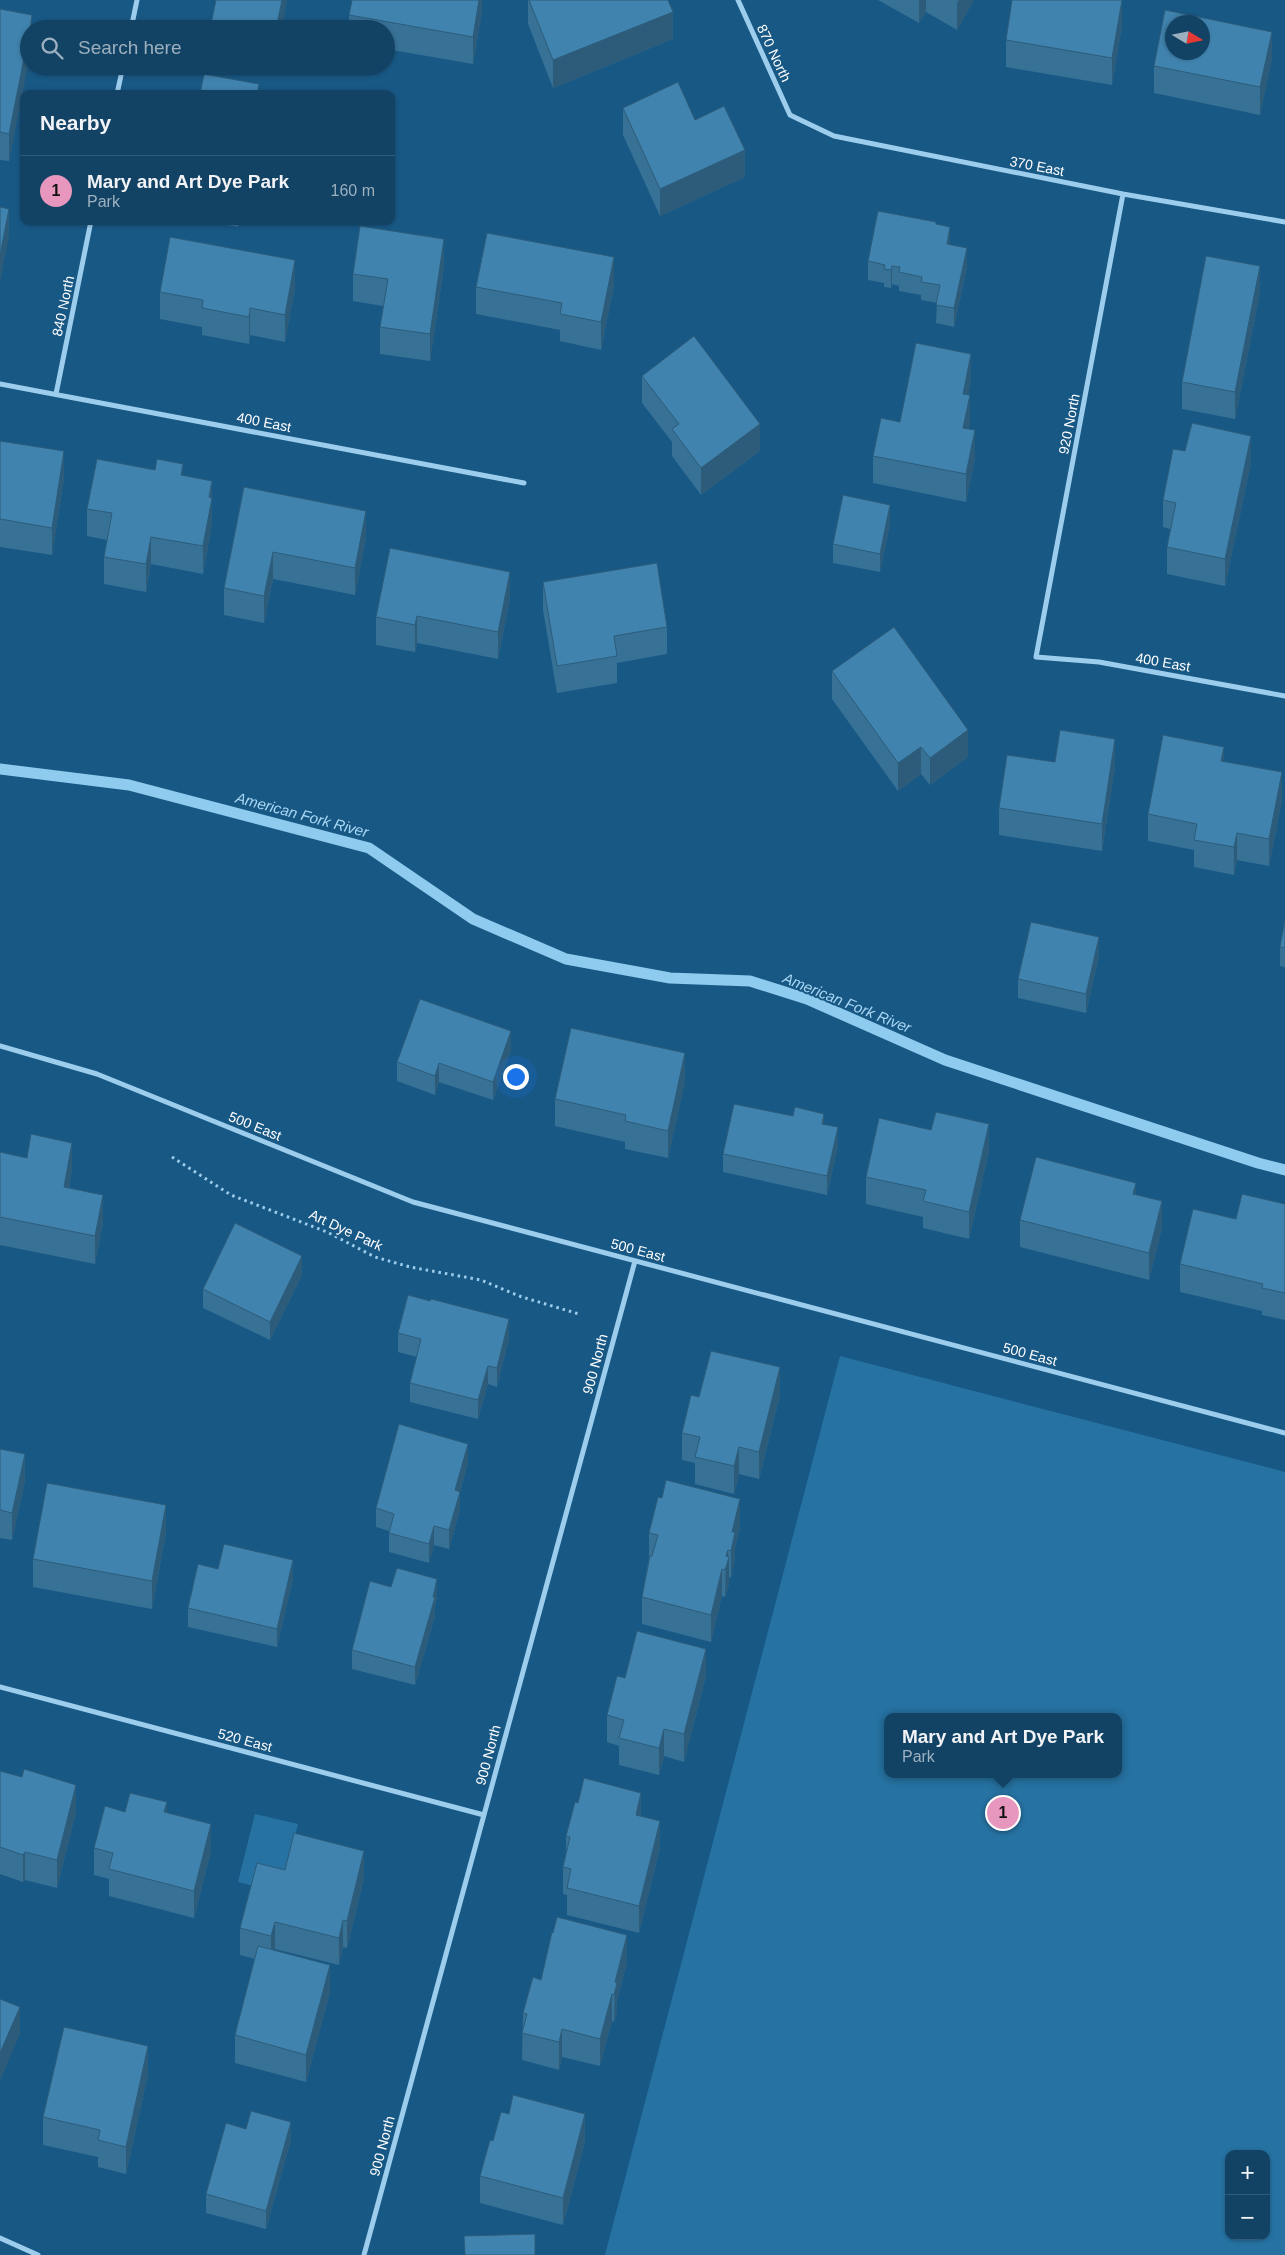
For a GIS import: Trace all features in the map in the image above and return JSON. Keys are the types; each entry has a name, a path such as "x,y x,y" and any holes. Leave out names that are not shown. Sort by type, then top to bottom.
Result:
{"street":[{"path":"133,20 137,0"},
{"name":"870 North","path":"738,0 790,115"},
{"path":"119,90 121,75"},
{"name":"370 East","path":"790,115 834,136 1123,194 1285,222"},
{"name":"920 North","path":"1036,657 1123,194"},
{"name":"840 North","path":"56,394 90,225"},
{"name":"400 East","path":"0,384 524,483"},
{"name":"400 East","path":"1036,657 1098,662 1285,696"},
{"name":"500 East","path":"0,1046 97,1074 413,1202 1285,1433"},
{"name":"900 North","path":"364,2255 635,1261"},
{"name":"520 East","path":"0,1686 484,1815"},
{"path":"0,2238 38,2255"}],"path":[{"name":"Art Dye Park","path":"172,1157 231,1195 327,1232 375,1257 410,1267 481,1280 522,1296 579,1314"}],"shaded area":[{"path":"840,1356 1285,1472 1285,2255 605,2255"},
{"path":"255,1814 298,1824 281,1893 238,1882"}],"building":[{"path":"216,0 282,0 278,20 212,20"},
{"path":"352,0 479,0 473,37 395,23 395,20 377,20 349,15"},
{"path":"529,0 668,0 673,12 553,60"},
{"path":"1012,0 1122,0 1112,58 1006,40"},
{"path":"0,9 32,15 31,20 20,20 21,75 9,134 0,132"},
{"path":"1165,10 1189,15 1165,15 1165,60 1210,60 1210,19 1272,32 1260,87 1154,66"},
{"path":"204,75 259,84 258,90 201,90"},
{"path":"678,82 695,120 724,106 745,150 660,189 623,108"},
{"path":"0,207 9,209 0,255"},
{"path":"878,211 936,222 936,224 950,227 947,244 967,248 954,308 936,305 940,285 921,282 922,277 899,272 900,267 892,266 891,270 884,269 885,265 868,261"},
{"path":"360,226 444,239 430,334 380,327 388,279 353,274"},
{"path":"487,233 614,257 601,322 560,314 562,303 476,287"},
{"path":"170,237 295,260 285,315 250,308 249,317 202,308 203,300 160,292"},
{"path":"1206,256 1260,266 1235,392 1182,382"},
{"path":"694,336 760,424 701,468 672,429 679,424 642,376"},
{"path":"916,343 971,354 963,394 970,395 963,428 975,430 966,474 873,456 881,418 900,422"},
{"path":"1192,423 1251,436 1225,559 1167,547 1176,503 1163,500 1173,449 1185,451"},
{"path":"0,441 64,451 52,528 0,519"},
{"path":"97,459 155,470 157,459 183,464 181,475 212,481 209,497 212,498 203,546 151,537 146,564 104,557 112,513 87,509"},
{"path":"244,487 366,511 355,568 273,552 264,596 224,588"},
{"path":"843,495 890,505 880,554 833,544"},
{"path":"390,548 510,572 498,632 417,616 415,625 376,617"},
{"path":"657,563 667,627 614,636 617,656 557,666 543,582"},
{"path":"894,627 968,730 930,758 921,747 898,763 832,671"},
{"path":"1060,730 1115,739 1102,824 999,808 1007,755 1055,762"},
{"path":"1163,735 1224,747 1221,761 1282,772 1269,839 1237,833 1234,847 1194,840 1197,824 1148,814"},
{"path":"1285,920 1285,948 1280,947"},
{"path":"1031,922 1099,937 1086,994 1018,979"},
{"path":"420,999 511,1031 493,1082 439,1063 435,1076 397,1062"},
{"path":"571,1028 685,1053 668,1131 625,1121 626,1115 555,1099"},
{"path":"734,1104 793,1116 795,1107 824,1114 822,1124 838,1127 827,1176 723,1154"},
{"path":"936,1112 989,1124 969,1212 923,1201 926,1190 866,1177 879,1118 931,1130"},
{"path":"31,1134 72,1143 64,1187 103,1195 95,1236 0,1217 0,1152 27,1158"},
{"path":"1036,1157 1136,1183 1133,1194 1162,1201 1149,1253 1020,1220"},
{"path":"1242,1194 1285,1204 1285,1293 1262,1288 1263,1284 1180,1264 1193,1209 1236,1219"},
{"path":"235,1223 302,1256 270,1322 203,1289"},
{"path":"408,1295 509,1319 497,1368 488,1366 478,1400 410,1383 421,1339 398,1333"},
{"path":"711,1351 780,1367 759,1452 739,1447 734,1466 695,1457 700,1437 682,1433 691,1395 699,1397"},
{"path":"399,1424 468,1444 455,1490 460,1492 449,1530 434,1526 429,1544 389,1533 394,1514 376,1508"},
{"path":"0,1449 25,1454 12,1513 0,1510"},
{"path":"666,1480 740,1499 732,1532 735,1532 731,1551 728,1550 726,1556 729,1557 725,1570 722,1569 711,1615 642,1597 650,1556 652,1556 658,1535 649,1533 658,1497 662,1498"},
{"path":"47,1483 166,1505 152,1581 33,1559"},
{"path":"224,1544 293,1560 277,1629 188,1608 198,1564 218,1569"},
{"path":"397,1568 437,1579 433,1597 435,1597 415,1667 352,1650 370,1581 391,1587"},
{"path":"637,1631 706,1649 684,1734 664,1729 659,1748 619,1738 624,1720 607,1715 617,1676 625,1678"},
{"path":"24,1769 76,1785 57,1860 25,1852 23,1855 0,1847 0,1771 22,1777"},
{"path":"584,1778 641,1793 636,1815 660,1821 639,1906 567,1888 571,1869 563,1867 570,1837 566,1836 575,1802 578,1803"},
{"path":"130,1793 167,1802 164,1812 211,1824 194,1891 109,1869 113,1853 94,1848 105,1806 125,1812"},
{"path":"294,1833 364,1851 347,1921 343,1920 339,1938 275,1922 271,1936 240,1928 257,1863 285,1870"},
{"path":"557,1917 627,1935 615,1982 617,1983 614,1995 612,1994 600,2039 562,2029 559,2042 522,2033 527,2014 523,2013 533,1977 541,1980"},
{"path":"258,1946 330,1965 306,2055 235,2035"},
{"path":"0,1999 20,2007 0,2053"},
{"path":"64,2027 148,2046 126,2147 98,2140 100,2130 43,2117"},
{"path":"513,2095 585,2114 563,2198 480,2176 490,2140 493,2141 501,2112 509,2114"},
{"path":"251,2111 291,2122 266,2211 206,2194 226,2123 246,2129"},
{"path":"535,2234 535,2255 465,2255 464,2236"}],"waterway":[{"name":"American Fork River","path":"0,769 129,785 369,848 473,919 566,959 670,978 750,981 807,999 945,1060 1258,1163 1285,1170"}],"place":[{"name":"Mary and Art Dye Park","path":"1003,1813"}]}
